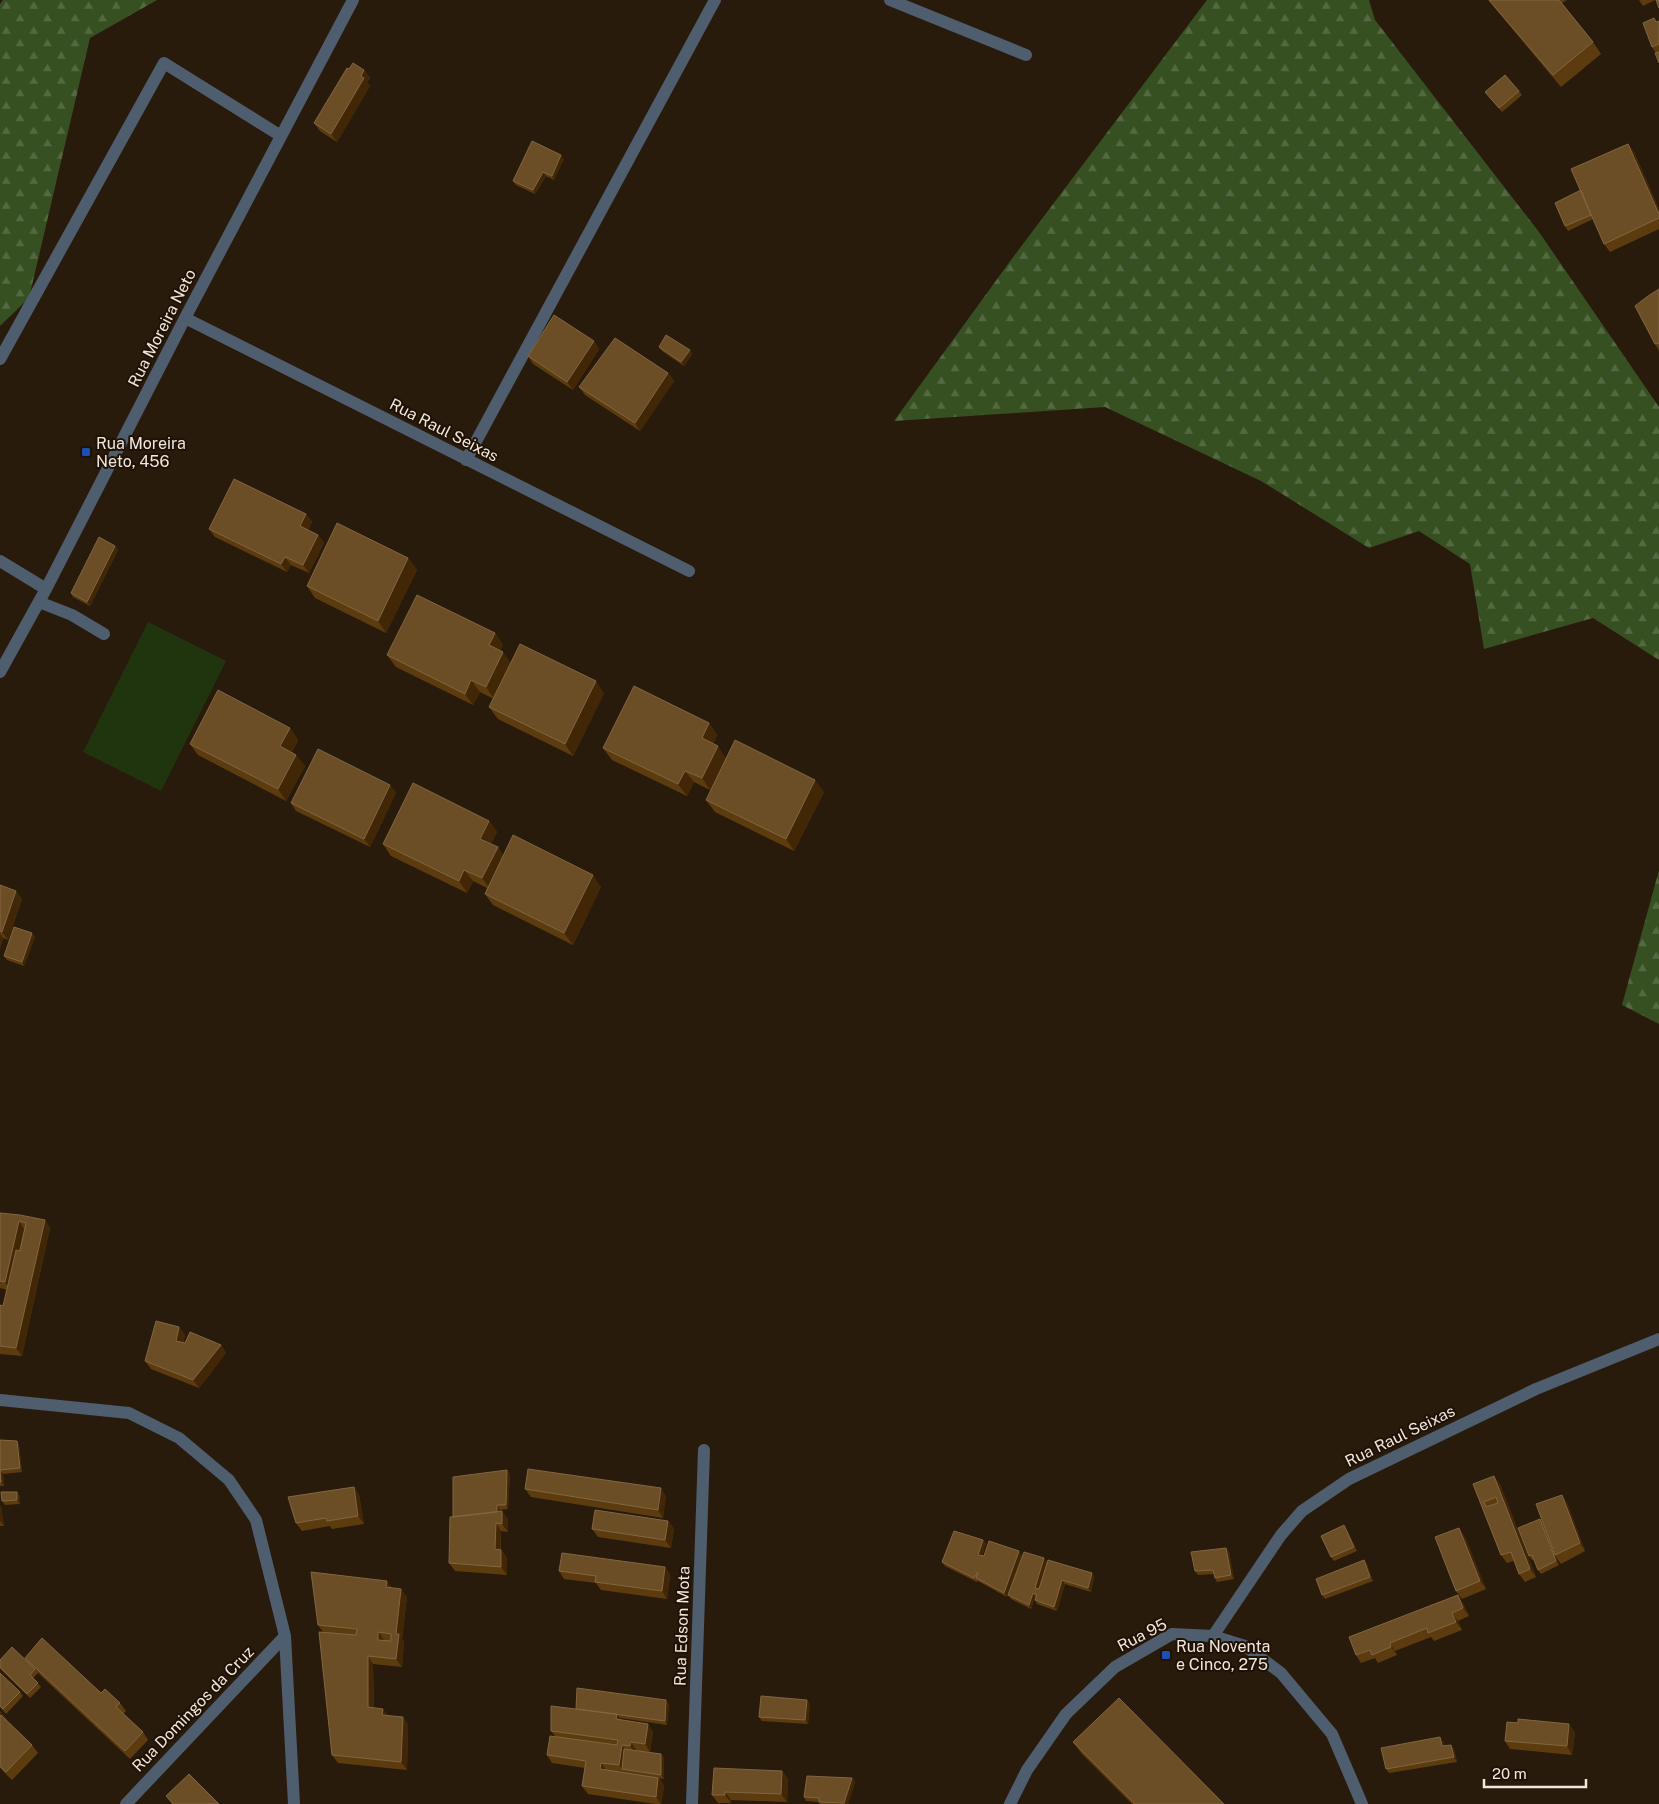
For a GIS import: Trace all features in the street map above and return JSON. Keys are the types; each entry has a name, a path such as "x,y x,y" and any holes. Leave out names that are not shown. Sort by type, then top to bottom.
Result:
{"street":[{"name":"Rua Moreira Neto","path":"0,672 46,589 185,318 353,0"},
{"path":"466,460 715,0"},
{"path":"890,0 1026,55"},
{"path":"0,359 164,63 281,136"},
{"name":"Rua Raul Seixas","path":"185,318 690,572"},
{"path":"0,561 46,589"},
{"path":"39,602 72,615 104,634"},
{"name":"Rua Raul Seixas","path":"1213,1636 1281,1535 1302,1511 1349,1479 1536,1389 1659,1339"},
{"path":"0,1400 130,1414 178,1438 229,1480 256,1520 285,1636 294,1804"},
{"name":"Rua Edson Mota","path":"692,1804 704,1450"},
{"name":"Rua 95","path":"1010,1804 1027,1770 1066,1714 1115,1667 1172,1634 1213,1636 1245,1646 1281,1674 1332,1734 1362,1804"},
{"name":"Rua Domingos da Cruz","path":"126,1804 285,1636"}],"green space":[{"path":"3,0 157,0 90,38 29,298 0,326 0,4"},
{"path":"1207,0 1369,0 1375,20 1539,232 1659,407 1659,660 1593,618 1484,649 1470,564 1419,531 1369,548 1261,481 1105,407 894,421 1011,260"},
{"path":"148,622 226,661 161,791 83,752"},
{"path":"1659,870 1659,1024 1622,1005"}],"building":[{"path":"1489,0 1559,0 1593,42 1553,75"},
{"path":"1654,18 1656,22 1659,21 1659,44 1652,47 1643,23"},
{"path":"1659,52 1659,63 1655,53"},
{"path":"353,63 364,70 361,76 364,78 331,134 314,123 347,68 349,69"},
{"path":"1505,75 1519,91 1499,108 1485,92"},
{"path":"532,141 561,155 552,176 543,172 533,190 513,181"},
{"path":"1628,144 1659,214 1659,218 1604,244 1571,169"},
{"path":"1581,190 1591,215 1565,226 1555,203"},
{"path":"1659,289 1659,343 1655,344 1635,306"},
{"path":"554,315 594,341 567,382 528,356"},
{"path":"666,335 690,350 681,362 659,347"},
{"path":"615,338 668,373 635,423 579,387"},
{"path":"234,479 306,514 300,526 318,535 303,565 285,557 281,564 209,529"},
{"path":"337,523 408,558 378,621 307,586"},
{"path":"99,537 115,546 87,602 71,593"},
{"path":"417,595 495,633 489,645 503,652 486,687 471,680 465,694 387,655"},
{"path":"520,644 596,681 565,744 489,707"},
{"path":"634,686 709,723 702,738 718,746 702,778 685,771 678,784 603,748"},
{"path":"218,690 290,728 280,746 296,755 278,789 190,744"},
{"path":"735,740 815,780 786,839 706,800"},
{"path":"318,749 390,785 364,839 291,803"},
{"path":"413,783 489,821 480,839 498,847 482,878 464,870 459,881 383,844"},
{"path":"513,835 593,875 564,933 485,894"},
{"path":"0,885 16,891 2,932 0,931"},
{"path":"14,927 32,933 22,962 4,956"},
{"path":"0,1213 45,1220 16,1348 0,1346 0,1305 3,1306 16,1250 20,1251 26,1223 19,1221 5,1282 0,1281"},
{"path":"156,1321 179,1327 176,1341 185,1343 190,1332 221,1345 193,1380 145,1361"},
{"path":"0,1440 17,1441 20,1468 0,1470"},
{"path":"528,1469 661,1488 658,1510 525,1489"},
{"path":"507,1470 506,1505 497,1505 497,1512 453,1517 453,1477"},
{"path":"1494,1476 1530,1569 1519,1574 1511,1552 1501,1555 1473,1484","holes":["1496,1497 1498,1503 1486,1507 1484,1502"]},
{"path":"354,1487 358,1516 327,1521 326,1518 296,1523 288,1497"},
{"path":"1,1492 17,1492 17,1500 2,1501"},
{"path":"1562,1495 1580,1543 1555,1555 1536,1504"},
{"path":"595,1510 668,1521 665,1540 592,1529"},
{"path":"502,1511 502,1524 496,1523 495,1549 501,1550 501,1567 449,1563 450,1517"},
{"path":"1540,1519 1556,1561 1538,1570 1532,1555 1529,1556 1518,1528"},
{"path":"1344,1525 1354,1547 1331,1557 1321,1536"},
{"path":"1459,1528 1480,1581 1456,1591 1435,1537"},
{"path":"954,1531 983,1540 978,1555 984,1556 989,1541 1019,1551 1004,1593 976,1578 978,1572 974,1578 942,1562"},
{"path":"1226,1548 1231,1575 1215,1578 1213,1570 1195,1571 1191,1552"},
{"path":"1024,1552 1044,1558 1035,1588 1039,1589 1048,1560 1092,1573 1088,1588 1062,1580 1054,1607 1035,1600 1037,1595 1033,1593 1029,1605 1008,1595"},
{"path":"562,1553 665,1567 662,1591 595,1582 596,1576 559,1571"},
{"path":"1364,1560 1370,1577 1322,1595 1316,1579"},
{"path":"311,1572 387,1581 386,1587 401,1589 396,1634 399,1634 396,1659 368,1656 368,1707 383,1709 382,1715 403,1717 401,1762 332,1755 319,1632 356,1635 357,1629 318,1625","holes":["378,1632 391,1634 391,1641 378,1640"]},
{"path":"1458,1595 1463,1608 1452,1613 1456,1622 1428,1633 1427,1628 1390,1643 1391,1647 1372,1655 1370,1650 1356,1655 1349,1637"},
{"path":"42,1638 101,1693 105,1689 120,1703 116,1707 143,1732 125,1751 25,1658"},
{"path":"12,1647 35,1669 30,1675 38,1683 27,1694 0,1667 0,1660"},
{"path":"0,1673 20,1692 3,1709 0,1706"},
{"path":"577,1688 666,1700 665,1721 576,1709"},
{"path":"761,1696 807,1700 805,1720 759,1717"},
{"path":"1119,1698 1224,1804 1135,1804 1073,1742"},
{"path":"551,1706 617,1714 616,1719 648,1724 645,1744 631,1742 630,1746 622,1745 619,1765 601,1763 600,1769 658,1778 656,1797 582,1786 586,1761 547,1755 550,1736 617,1745 618,1740 551,1731"},
{"path":"1,1715 32,1745 6,1772 0,1766"},
{"path":"1518,1719 1569,1724 1567,1746 1505,1741 1507,1722 1518,1723"},
{"path":"1440,1737 1442,1746 1451,1745 1454,1757 1386,1769 1381,1748"},
{"path":"624,1749 661,1754 661,1775 622,1769"},
{"path":"714,1768 782,1771 781,1794 725,1792 725,1795 712,1795"},
{"path":"189,1774 219,1804 173,1804 166,1796"},
{"path":"807,1776 852,1778 844,1803 819,1802 819,1798 804,1797"}],"place":[{"name":"Rua Moreira Neto, 456","path":"86,452"},
{"name":"Rua Noventa e Cinco, 275","path":"1166,1655"}]}
